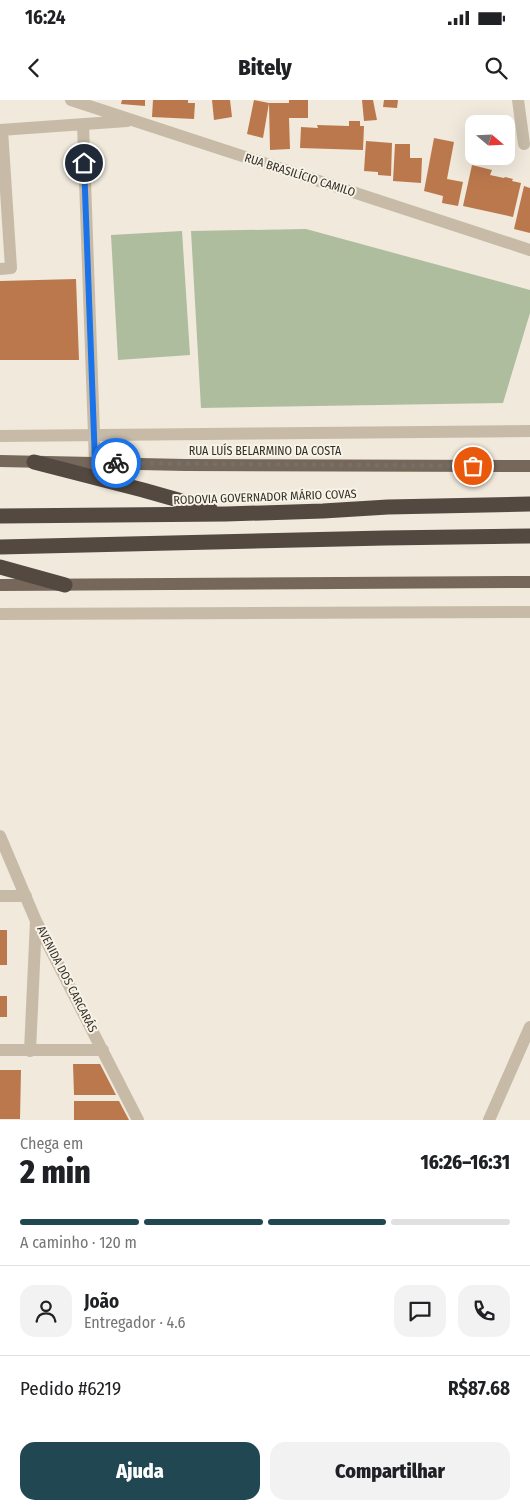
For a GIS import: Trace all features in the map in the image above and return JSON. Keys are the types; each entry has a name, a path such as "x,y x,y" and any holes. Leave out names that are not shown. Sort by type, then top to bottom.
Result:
{"highway":[{"path":"34,462 226,514"},
{"name":"RODOVIA GOVERNADOR MÁRIO COVAS","path":"0,516 323,512 388,507 530,504"},
{"path":"0,547 530,536"},
{"path":"0,567 65,585"}],"main road":[{"name":"RUA LUÍS BELARMINO DA COSTA","path":"0,461 530,466"},
{"path":"0,585 530,582"}],"street":[{"name":"RUA BRASILÍCIO CAMILO","path":"71,100 530,250"},
{"path":"518,100 524,144"},
{"path":"0,269 11,268 1,130 134,121"},
{"path":"83,124 95,463"},
{"path":"0,436 530,431"},
{"path":"0,614 530,612"},
{"name":"AVENIDA DOS CARCARÁS","path":"0,836 36,921 138,1120"},
{"path":"0,896 26,896"},
{"path":"30,1051 36,921"},
{"path":"489,1120 530,1027"},
{"path":"0,1050 103,1050"}],"green space":[{"path":"306,229 530,290 530,313 503,403 201,408 191,231"},
{"path":"182,231 190,355 118,360 111,235"}],"building":[{"path":"122,100 145,100 145,106 121,104"},
{"path":"153,100 188,100 188,103 195,103 194,119 152,117"},
{"path":"212,100 230,100 232,117 214,120"},
{"path":"254,100 269,103 263,138 247,134"},
{"path":"289,100 308,100 308,118 289,118 290,149 270,150 269,103 289,103"},
{"path":"362,100 373,100 377,120 364,121"},
{"path":"384,100 398,100 397,108 383,107"},
{"path":"349,121 360,121 360,126 364,126 363,150 300,148 301,127 318,128 317,125 349,126"},
{"path":"434,138 454,142 447,179 463,182 458,206 442,203 443,196 424,191"},
{"path":"366,141 392,143 391,176 378,175 378,172 364,171"},
{"path":"395,144 410,144 410,158 422,158 421,183 393,181"},
{"path":"472,165 492,170 490,175 513,179 512,181 521,183 513,217 463,206"},
{"path":"524,186 530,188 530,233 514,229"},
{"path":"76,279 79,360 0,360 0,281"},
{"path":"0,930 7,930 7,965 0,965"},
{"path":"0,996 7,996 7,1017 0,1017"},
{"path":"73,1064 100,1064 116,1095 74,1095"},
{"path":"0,1070 21,1070 20,1119 0,1119"},
{"path":"74,1101 119,1101 129,1120 74,1120"}],"way so far":[{"path":"116,463 473,466"}],"route":[{"path":"84,163 95,463 116,463"}]}
